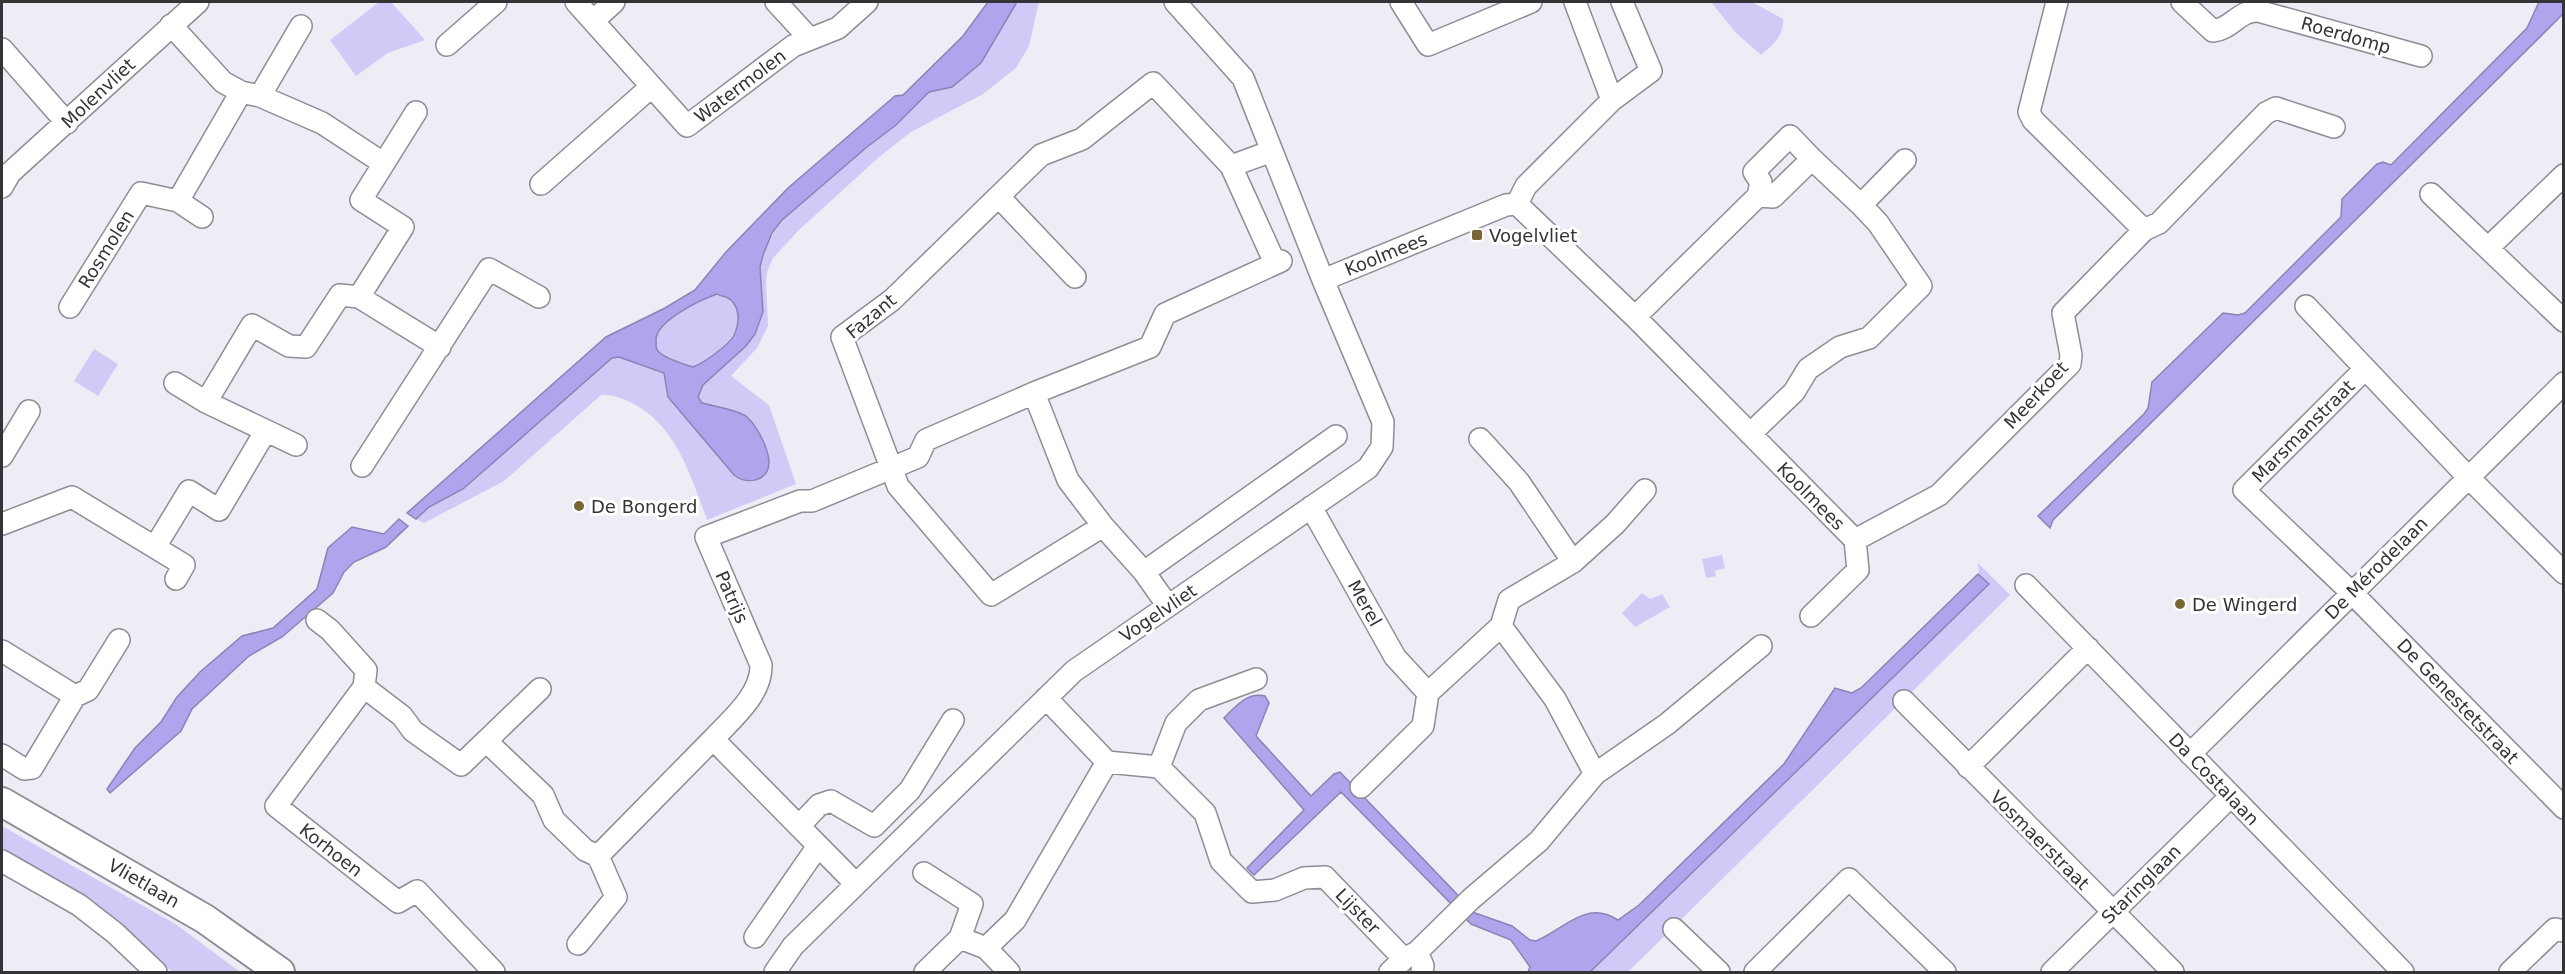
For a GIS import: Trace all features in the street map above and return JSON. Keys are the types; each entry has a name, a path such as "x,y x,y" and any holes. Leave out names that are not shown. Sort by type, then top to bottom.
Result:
{"street":[{"name":"Molenvliet","path":"2,187 10,173 198,2"},
{"path":"447,45 496,2"},
{"name":"Watermolen","path":"576,2 687,126 793,46 838,28 867,2"},
{"path":"593,21 614,2"},
{"path":"776,2 810,39"},
{"path":"1401,2 1428,45 1532,2"},
{"path":"1575,2 1612,100"},
{"path":"1516,204 1526,186 1612,100 1651,71 1622,2"},
{"path":"2057,2 2029,112 2033,120 2144,230"},
{"name":"Roerdomp","path":"2182,2 2213,31 2223,30 2248,10 2259,10 2421,56"},
{"name":"Vogelvliet","path":"776,972 793,946 1074,670 1368,468 1382,447 1383,422 1323,280 1243,78 1182,4"},
{"path":"171,25 223,82 322,123 383,163"},
{"path":"178,201 250,94 301,26"},
{"path":"2,49 67,123"},
{"name":"Fazant","path":"800,501 812,501 892,468 918,457 926,440 1034,393 1150,347 1165,314 1278,262 1231,166 1152,83 1082,139 1041,155 892,300 842,337 892,468 898,486 991,595 1103,526"},
{"path":"541,184 651,87"},
{"name":"Meerkoet","path":"1939,495 2070,364 2071,356 2063,314 2144,230 2158,223 2266,113 2277,108 2334,127"},
{"path":"359,297 403,227 361,200 416,112"},
{"path":"1635,317 1758,196 1761,182 1754,172 1790,136 1861,205 1878,223 1921,286 1869,338 1840,347 1808,369 1794,392 1750,434"},
{"path":"1231,166 1272,151"},
{"path":"1758,196 1773,197 1812,159"},
{"path":"1861,205 1905,160"},
{"path":"2488,248 2564,175"},
{"name":"Rosmolen","path":"70,307 141,192 178,201 202,218"},
{"path":"2430,194 2564,321"},
{"path":"999,197 1075,277"},
{"name":"Koolmees","path":"1323,280 1506,205 1516,204 1635,317 1855,540 1939,495"},
{"path":"362,466 489,269 538,297"},
{"path":"206,402 252,325 288,346 306,347 340,295 359,297 440,347"},
{"name":"Marsmanstraat","path":"2306,306 2468,477 2564,573"},
{"name":"Marsmanstraat","path":"2352,593 2244,490 2365,369"},
{"path":"176,383 206,402 296,445"},
{"name":"De Mérodelaan","path":"2190,754 2564,383"},
{"path":"1034,393 1068,480 1103,526 1144,572 1168,606"},
{"path":"2,456 29,411"},
{"path":"155,547 189,491 219,510 265,432"},
{"path":"1144,572 1336,436"},
{"path":"1480,439 1519,482 1573,562"},
{"path":"1361,786 1423,726 1428,693 1501,626 1509,600 1573,562 1615,524 1645,490"},
{"path":"2,524 72,497 184,565 176,579"},
{"name":"Patrijs","path":"598,856 713,739 756,689 762,678 761,665 706,537 800,501"},
{"name":"Merel","path":"1311,507 1395,657 1428,693"},
{"path":"1811,616 1858,570 1855,540"},
{"name":"Da Costalaan","path":"2026,585 2403,972"},
{"name":"De Genestetstraat","path":"2352,593 2564,808"},
{"path":"316,620 330,630 366,670 364,687 402,716 413,731 461,765 540,689"},
{"path":"1501,626 1555,699 1595,774 1667,724 1761,646"},
{"path":"2,755 24,769 32,768 75,696 88,690 119,640"},
{"path":"1968,767 2088,648"},
{"path":"2,651 75,696"},
{"path":"1046,698 1107,762 1159,767 1176,723 1199,700 1256,679"},
{"name":"Korhoen","path":"364,687 276,806 398,902 417,891 494,972"},
{"name":"Vosmaerstraat","path":"1904,701 2173,972"},
{"path":"799,826 819,805 831,801 874,826 910,790 952,720"},
{"path":"713,739 856,884"},
{"path":"486,741 543,795 554,820 585,850 598,856 616,897 578,944"},
{"path":"986,948 1015,920 1107,762"},
{"name":"Lijster","path":"1159,767 1205,813 1221,861 1252,892 1275,891 1304,878 1325,877 1408,964 1471,899 1539,841 1595,774"},
{"name":"Staringlaan","path":"2052,972 2231,796"},
{"name":"Vlietlaan","path":"2,802 206,919 280,972"},
{"path":"755,937 818,846"},
{"path":"2,861 79,904 115,933 156,972"},
{"path":"924,873 972,904 960,938 925,972"},
{"path":"1755,972 1849,879 1945,972"},
{"path":"1674,929 1719,972"},
{"path":"2510,972 2555,929 2564,930"},
{"path":"960,938 986,948 1009,972"}],"shaded area":[{"path":"379,2 391,2 425,40 388,53 356,76 330,40"},
{"path":"988,2 1017,2 981,63 952,87 929,92 896,125 781,221 772,233 760,267 763,312 755,334 746,346 703,385 698,397 702,403 732,410 747,417 755,426 765,445 769,463 768,469 761,478 750,481 734,475 668,397 664,373 619,357 612,358 463,489 429,507 416,519 407,513 606,337 665,308 695,290 726,252 788,188 895,96 903,95 963,36","holes":["717,294 731,300 737,309 736,330 727,344 693,367 670,359 657,351 656,340 663,326 690,306"]},
{"path":"1017,2 1039,2 1029,46 1016,68 983,94 911,132 879,157 799,230 773,258 767,272 766,284 768,326 757,348 731,376 769,405 796,484 707,520 688,470 671,439 660,425 632,403 621,398 601,395 504,481 424,523 416,519 429,507 463,489 612,358 619,357 665,373 668,397 768,455 757,430 744,417 702,403 698,397 711,370 732,359 746,346 763,312 760,267 766,245 781,221 896,125 929,92 952,87 995,39"},
{"path":"1711,2 1752,2 1783,19 1780,35 1761,55 1735,32"},
{"path":"2539,2 2563,2 2563,14 2053,520 2050,528 2038,516 2144,414 2148,408 2152,382 2223,313 2238,315 2245,313 2341,217 2342,199 2377,164 2383,162 2391,165 2527,28"},
{"path":"717,294 732,302 739,316 733,334 718,351 693,367 670,359 657,351 656,340 663,326 690,306"},
{"path":"94,349 118,364 98,396 74,381"},
{"path":"399,519 408,526 386,547 354,562 344,572 333,593 282,637 249,656 192,709 181,731 110,793 107,789 135,748 161,722 177,697 200,672 242,636 273,628 317,589 328,548 352,527 384,534"},
{"path":"1722,555 1725,568 1715,571 1716,576 1706,578 1702,559"},
{"path":"1978,563 2010,595 1628,972 1590,972 1988,585 1979,575"},
{"path":"1978,574 1989,584 1590,972 1528,972 1530,967 1511,940 1471,924 1341,792 1254,875 1247,868 1304,810 1224,718 1242,701 1259,695 1265,696 1269,703 1256,736 1311,796 1334,774 1340,772 1475,913 1512,926 1530,940 1536,941 1586,914 1606,914 1618,920 1639,905 1784,764 1835,688 1852,693 1861,688"},
{"path":"1642,593 1650,599 1662,594 1670,607 1635,627 1622,613"},
{"path":"2,826 177,925 240,972 173,972 123,934 2,854"}],"place":[{"name":"Vogelvliet","path":"1477,235"},
{"name":"De Bongerd","path":"579,506"},
{"name":"De Wingerd","path":"2180,604"}]}
